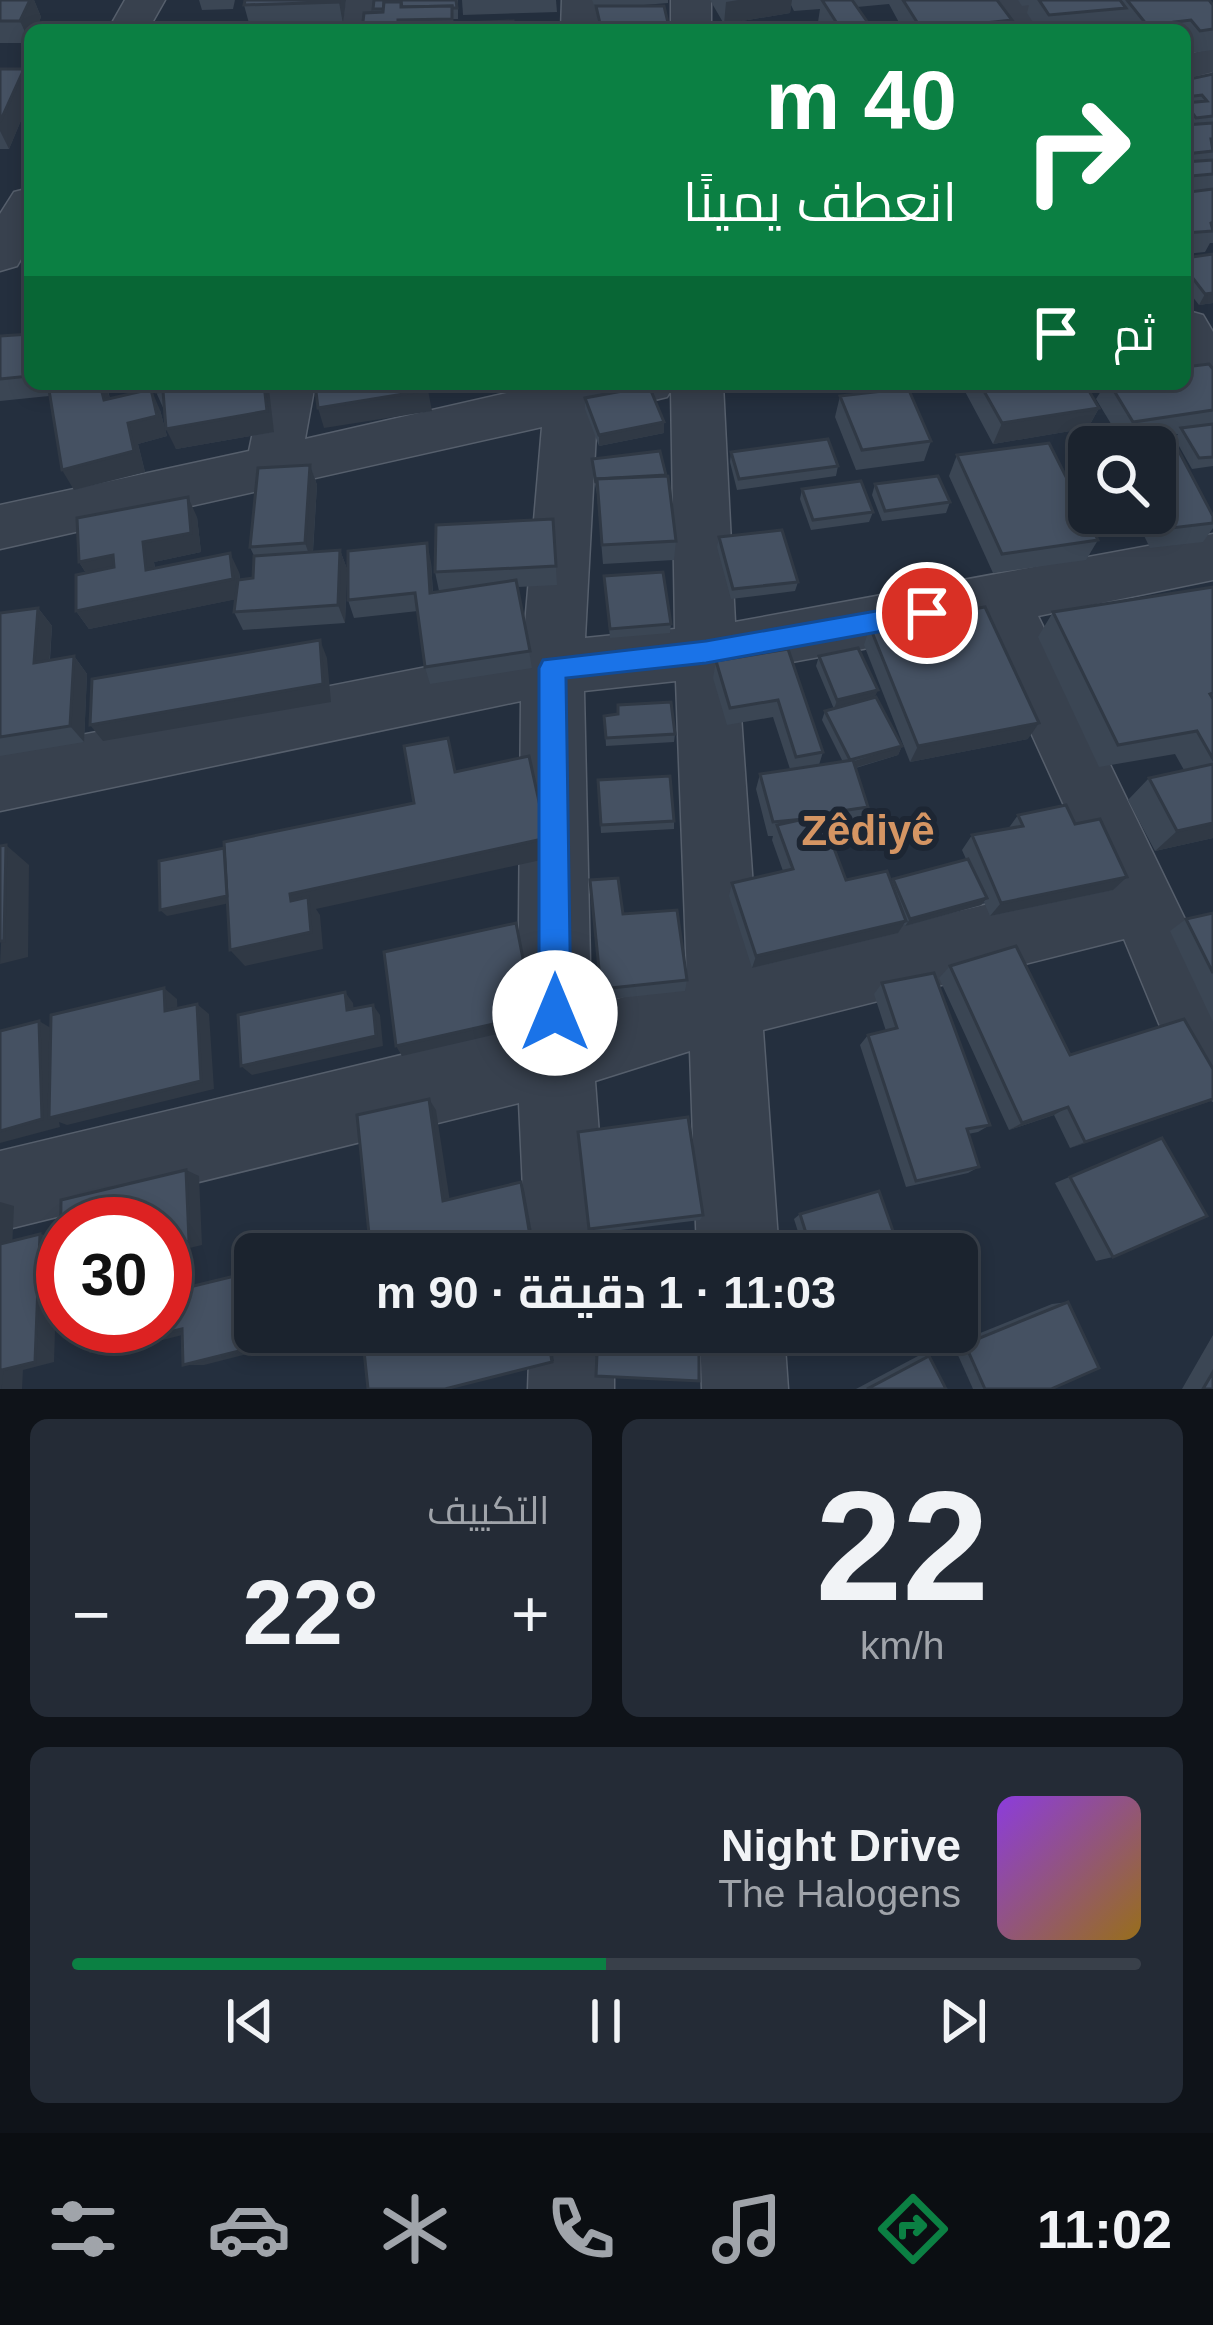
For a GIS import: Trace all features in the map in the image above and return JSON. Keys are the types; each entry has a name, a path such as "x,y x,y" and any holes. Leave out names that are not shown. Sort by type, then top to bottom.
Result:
{"street":[{"path":"0,260 24,214"},
{"path":"1191,337 1213,375"},
{"path":"274,466 288,390"},
{"path":"698,390 706,652 737,1233"},
{"path":"0,527 572,392 552,668 555,1056 567,1233"},
{"path":"0,781 552,668 706,652 856,628 1213,557"},
{"path":"999,597 1213,1061"},
{"path":"0,1191 555,1056 726,1004 1143,901"},
{"path":"571,1389 572,1353"},
{"path":"743,1353 745,1389"}],"building":[{"path":"0,0 30,0 20,21 0,21"},
{"path":"245,0 339,0 339,2 244,5"},
{"path":"374,0 456,0 457,8 384,2 384,9 373,9"},
{"path":"822,0 852,0 869,24 837,24"},
{"path":"903,0 997,0 1012,20 976,24 918,24"},
{"path":"1039,0 1120,0 1126,8 1049,15"},
{"path":"1127,0 1209,0 1213,5 1213,29 1200,31 1191,20 1146,24"},
{"path":"384,2 401,2 401,7 452,6 452,19 363,24 364,13 383,12"},
{"path":"596,6 664,6 668,24 600,24"},
{"path":"513,21 513,24 465,23"},
{"path":"0,69 24,69 0,122"},
{"path":"1213,74 1213,116 1196,118 1191,111 1191,102 1207,101 1202,95 1191,96 1191,79"},
{"path":"1213,123 1213,151 1191,153 1191,125"},
{"path":"1213,160 1213,174 1191,176 1191,162"},
{"path":"1213,189 1213,231 1191,233 1191,192"},
{"path":"1213,254 1213,293 1205,294 1191,276 1191,257"},
{"path":"24,334 24,377 0,379 0,336"},
{"path":"1209,364 1213,369 1213,410 1133,422 1114,390 1191,390 1191,366"},
{"path":"49,390 102,390 104,400 151,390 157,416 128,423 134,451 62,470"},
{"path":"156,390 265,390 267,411 166,429 163,391"},
{"path":"316,390 428,390 318,408"},
{"path":"651,390 664,422 599,435 585,398"},
{"path":"909,390 931,441 862,450 840,396"},
{"path":"983,390 1088,390 1099,408 1002,423"},
{"path":"1213,424 1213,457 1199,458 1181,428"},
{"path":"828,439 838,466 739,479 731,452"},
{"path":"1049,443 1068,481 1068,534 1095,534 1098,540 1002,554 957,455"},
{"path":"1176,446 1213,516 1213,523 1176,527"},
{"path":"660,451 666,475 597,479 596,483 592,459"},
{"path":"310,465 305,543 250,547 258,468"},
{"path":"668,476 676,541 602,545 597,479"},
{"path":"938,476 950,502 885,511 875,484"},
{"path":"861,481 873,512 813,520 802,489"},
{"path":"188,497 191,533 143,542 146,570 230,553 233,579 76,611 76,575 114,567 113,555 79,562 77,518"},
{"path":"553,519 556,566 435,572 436,525"},
{"path":"782,530 798,582 733,589 719,537"},
{"path":"427,543 430,593 516,580 530,651 425,667 415,593 348,600 348,551"},
{"path":"340,550 338,605 234,612 238,580 253,578 254,556"},
{"path":"663,572 671,624 610,629 604,576"},
{"path":"1213,587 1213,759 1197,731 1118,745 1053,612"},
{"path":"985,607 1039,723 918,746 870,627"},
{"path":"38,608 34,663 74,656 70,726 0,737 0,613"},
{"path":"320,640 323,684 90,725 92,679"},
{"path":"858,648 878,690 837,700 819,656"},
{"path":"788,649 823,752 796,757 778,700 730,708 716,661"},
{"path":"876,697 902,746 850,760 825,711"},
{"path":"671,702 675,734 606,738 604,716 618,714 618,705"},
{"path":"448,738 455,772 529,756 547,838 290,894 291,901 308,897 311,932 230,950 224,842 414,803 404,746"},
{"path":"853,760 868,807 821,814 846,880 887,871 906,921 756,956 732,883 793,869 777,825 804,819 773,822 760,774"},
{"path":"1213,764 1213,823 1177,831 1149,778"},
{"path":"670,776 674,821 601,825 598,780"},
{"path":"1066,805 1075,824 1100,819 1127,877 1001,903 972,835 1023,826 1018,815"},
{"path":"6,845 4,941 0,941 0,846"},
{"path":"224,848 227,896 160,910 159,861"},
{"path":"968,859 987,898 910,919 893,879"},
{"path":"618,878 623,914 677,910 687,980 601,989 590,880"},
{"path":"1213,913 1213,973 1186,919"},
{"path":"516,923 534,1015 396,1046 384,952"},
{"path":"1016,946 1070,1055 1184,1019 1213,1069 1213,1099 1085,1142 1068,1107 1022,1123 950,966"},
{"path":"934,973 990,1125 967,1129 979,1167 916,1181 868,1035 897,1028 882,983"},
{"path":"164,988 165,1011 197,1004 201,1081 49,1118 51,1015"},
{"path":"345,992 347,1010 373,1005 376,1036 241,1066 238,1015"},
{"path":"39,1021 42,1119 0,1131 0,1031"},
{"path":"429,1099 443,1201 521,1182 530,1233 369,1233 357,1115"},
{"path":"688,1117 703,1215 589,1229 578,1132"},
{"path":"1162,1138 1207,1216 1113,1257 1070,1177"},
{"path":"186,1170 187,1197 74,1197"},
{"path":"879,1191 894,1233 806,1233 800,1214"},
{"path":"36,1235 35,1362 2,1370 0,1389 0,1244"},
{"path":"234,1276 234,1352 183,1365 183,1353 192,1353 192,1286"},
{"path":"1068,1302 1099,1368 1051,1389 985,1389 969,1353 978,1353 978,1339"},
{"path":"364,1353 550,1353 552,1362 445,1389 368,1389"},
{"path":"597,1353 699,1353 699,1381 596,1376"},
{"path":"929,1356 946,1389 867,1389"}],"district":[{"name":"Zêdiyê","path":"868,830"}],"route":[{"path":"555,1013 552,668 706,652 927,613"}]}
